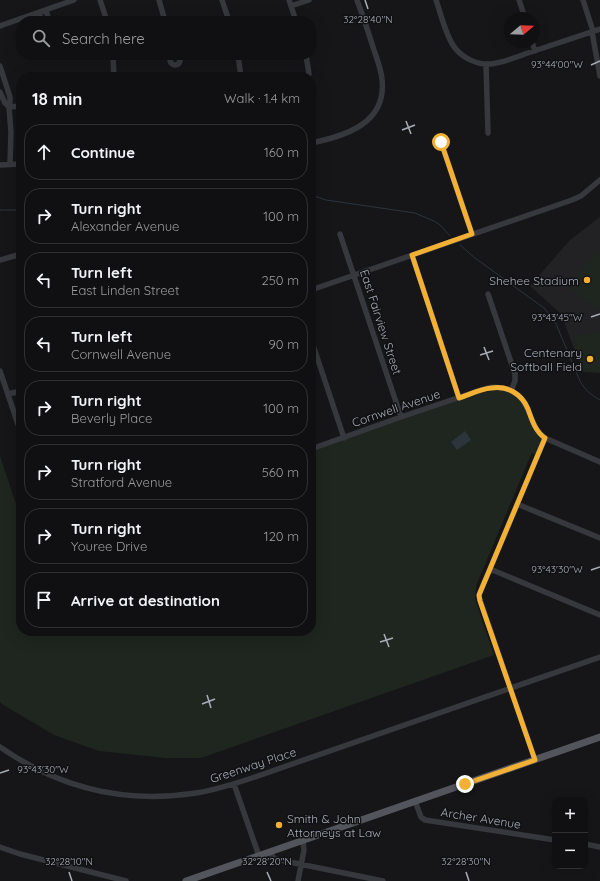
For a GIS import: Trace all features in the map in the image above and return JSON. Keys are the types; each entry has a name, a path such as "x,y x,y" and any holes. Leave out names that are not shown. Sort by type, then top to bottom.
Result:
{"main road":[{"path":"186,881 600,737"}],"street":[{"path":"28,16 74,0"},
{"path":"100,0 105,16"},
{"path":"159,0 164,16"},
{"path":"222,0 227,16"},
{"path":"294,16 290,3 309,0"},
{"path":"316,142 330,139 355,130 361,126 374,113 381,98 382,77 380,68 357,0"},
{"path":"436,0 451,42 455,48 461,54 475,62 486,64 502,61 535,51 600,29"},
{"path":"519,0 523,12"},
{"path":"583,0 593,31 600,76"},
{"path":"46,10 48,16"},
{"path":"39,12 40,16"},
{"path":"0,26 16,20"},
{"path":"113,60 114,72"},
{"path":"239,60 240,72"},
{"path":"307,60 309,72"},
{"path":"486,64 488,133"},
{"path":"0,66 10,97 10,164"},
{"path":"0,92 4,103 9,107 16,106"},
{"path":"441,142 472,234"},
{"path":"0,165 16,164"},
{"path":"316,288 578,197 600,180"},
{"name":"East Fairview Street","path":"340,234 401,417"},
{"path":"0,260 16,255"},
{"path":"412,255 459,398"},
{"path":"488,294 515,374 515,381 512,391 517,394 526,404 540,434 545,438 600,462"},
{"path":"316,354 344,438"},
{"path":"0,371 16,418"},
{"name":"Cornwell Avenue","path":"316,447 401,417 490,388 501,387 512,391"},
{"path":"8,394 16,392"},
{"path":"535,760 479,597 545,438"},
{"path":"517,504 600,538"},
{"path":"490,569 600,615"},
{"name":"Greenway Place","path":"0,747 26,764 56,778 78,786 111,793 148,796 176,795 207,791 234,784 600,657"},
{"path":"234,784 259,856"},
{"name":"Archer Avenue","path":"416,801 421,817 424,820 552,840"},
{"path":"298,881 304,850 303,840"},
{"path":"588,844 600,846"},
{"path":"0,847 20,854 126,881"},
{"path":"269,852 275,859 383,881"}],"shaded area":[{"path":"600,217 600,373 583,372 561,314 530,286 570,240"},
{"name":"Shehee Stadium","path":"600,249 600,310 577,294 573,289 572,283 575,277"},
{"name":"Centenary Softball Field","path":"600,332 600,372 587,371 581,365 579,360 574,336"},
{"path":"490,388 517,394 545,438 537,456 532,453 530,457 476,586 475,599 494,655 201,758 165,758 99,751 54,735 0,702 0,456 16,504 16,636 316,636 316,449"},
{"path":"465,431 471,440 457,450 451,442"}],"waterway":[{"path":"316,197 326,200 415,213 434,221 450,236"},
{"path":"0,210 16,210"},
{"path":"460,245 475,258 544,308 556,324 580,381 588,392 600,400"}],"place":[{"name":"Shehee Stadium","path":"587,280"},
{"name":"Centenary Softball Field","path":"590,359"},
{"name":"Smith & John Attorneys at Law","path":"279,825"}],"route":[{"path":"441,142 472,234 412,255 455,387 459,398 490,388 501,387 509,389 517,394 526,404 532,422 540,434 545,438 479,595 535,760 465,784"}]}
